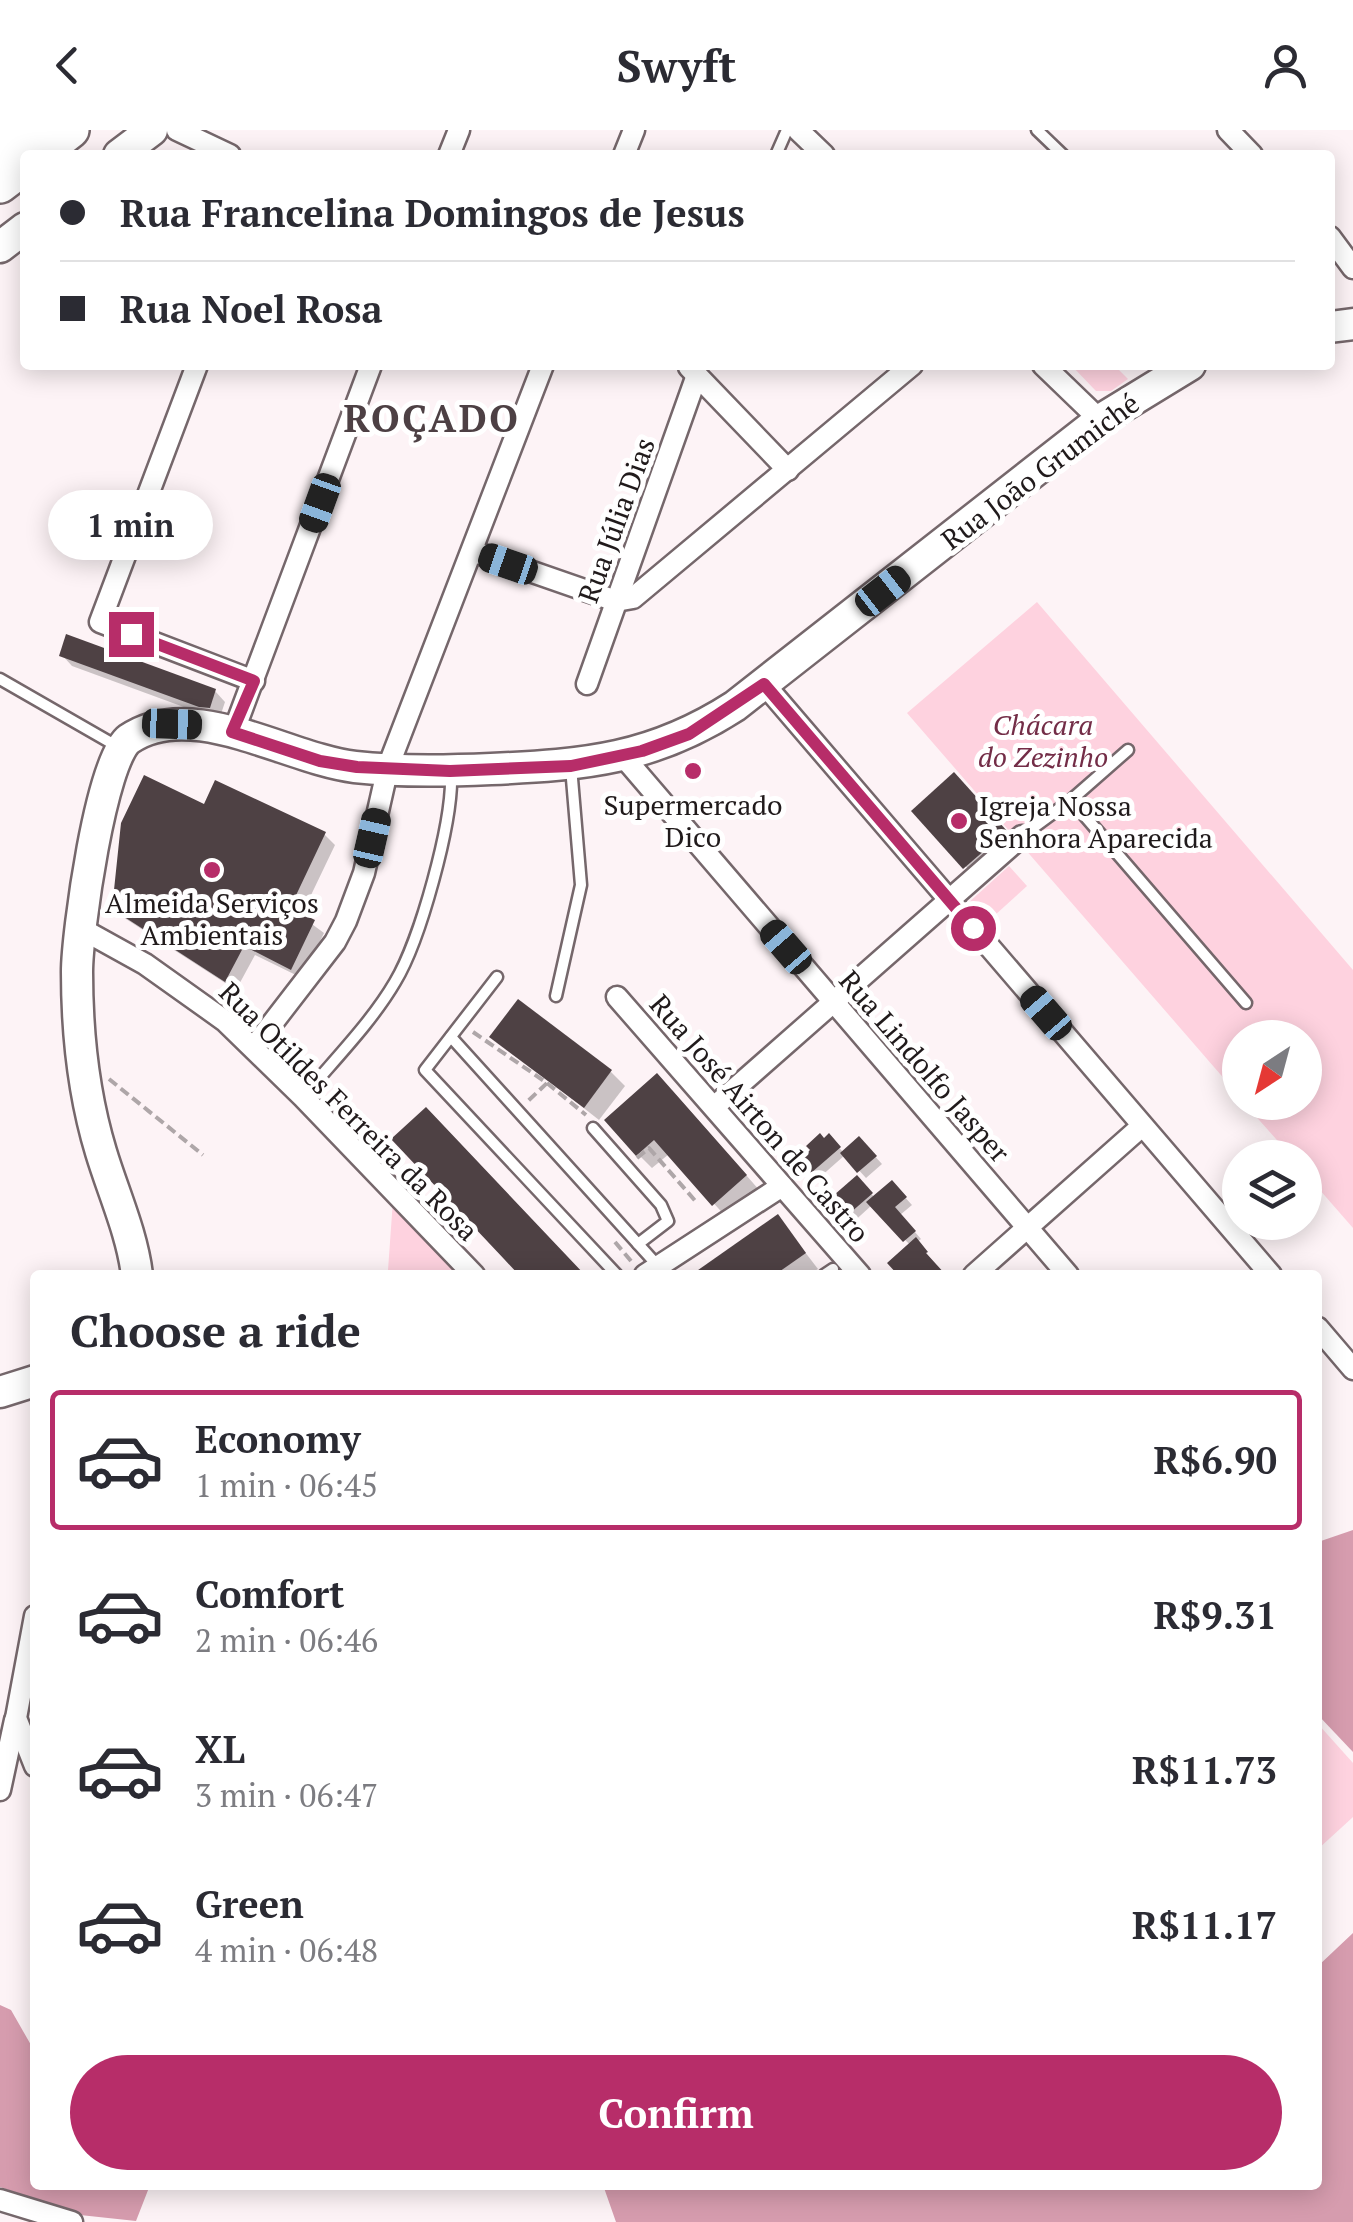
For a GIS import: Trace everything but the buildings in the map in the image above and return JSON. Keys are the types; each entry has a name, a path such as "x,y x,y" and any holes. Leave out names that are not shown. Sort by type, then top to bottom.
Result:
{"highway":[{"path":"0,151 27,130"},
{"path":"45,150 71,130"},
{"path":"0,185 20,170"}],"main road":[{"path":"126,150 152,130"},
{"path":"0,247 20,232"},
{"name":"Rua João Grumiché","path":"120,748 129,739 172,724 206,726 320,761 357,767 450,771 571,766 689,734 764,684 1100,420 1182,370"},
{"path":"120,748 100,813 80,928 77,972 84,1062 97,1138 136,1270"},
{"path":"0,1392 30,1383"}],"street":[{"path":"177,130 219,145"},
{"path":"798,130 819,150"},
{"path":"1228,130 1247,150"},
{"path":"1335,245 1353,268"},
{"path":"195,370 100,622 254,681"},
{"path":"232,732 370,370"},
{"path":"254,1048 346,922 364,873 388,767 541,370"},
{"path":"692,370 788,470"},
{"name":"Rua Júlia Dias","path":"587,684 692,370"},
{"path":"472,551 616,601 634,598 906,370"},
{"path":"1048,370 1100,420"},
{"path":"764,684 1268,1270"},
{"name":"Rua Lindolfo Jasper","path":"622,755 1064,1270"},
{"path":"714,1107 1022,836"},
{"name":"Rua Otildes Ferreira da Rosa","path":"80,928 195,997 254,1048 469,1270"},
{"name":"Rua José Airton de Castro","path":"617,997 856,1270"},
{"path":"980,1270 1142,1126"},
{"path":"646,1268 782,1186"},
{"path":"1322,1333 1353,1369"},
{"path":"0,1790 29,1678"},
{"path":"16,1718 30,1753"},
{"path":"0,2200 72,2222"}],"lane":[{"path":"1037,130 1058,150"},
{"path":"0,679 120,748"},
{"path":"1022,836 1128,750"},
{"path":"556,996 581,885 571,766"},
{"path":"303,1096 380,1003 404,966 442,841 452,793 450,771"},
{"path":"1070,800 1246,1003"},
{"path":"497,978 425,1070 612,1270"},
{"path":"451,1037 638,1244 646,1268"},
{"path":"593,1128 662,1205 668,1221 638,1244"}],"path":[{"path":"461,1024 547,1084 518,1111"},
{"path":"84,1062 203,1156"},
{"path":"614,1242 646,1268"}],"green space":[{"path":"1076,370 1119,370 1128,379 1111,391 1096,391"},
{"name":"Chácara do Zezinho","path":"1037,602 1353,970 1353,1228 1322,1192 1322,1140 1277,1140 1259,1120 1322,1120 1322,1020 1222,1020 1222,1076 907,713"},
{"path":"1009,866 1027,886 984,925 967,904"},
{"path":"393,1200 460,1270 388,1270"},
{"path":"1322,1728 1353,1763 1353,1817 1322,1845"}],"shaded area":[{"path":"1353,1530 1353,1752 1322,1719 1322,1541"},
{"path":"1353,1933 1353,2222 616,2222 605,2190 1322,2190 1322,1962"},
{"path":"0,2005 11,2010 30,2043 30,2190 148,2190 136,2221 80,2215 0,2187"}],"place":[{"name":"Supermercado Dico","path":"693,771"},
{"name":"Igreja Nossa Senhora Aparecida","path":"959,821"},
{"name":"Almeida Serviços Ambientais","path":"212,870"}],"district":[{"name":"ROÇADO","path":"432,418"}],"route":[{"path":"131,634 254,681 232,732 320,761 357,767 450,771 596,762 689,734 764,684 973,928"}]}
